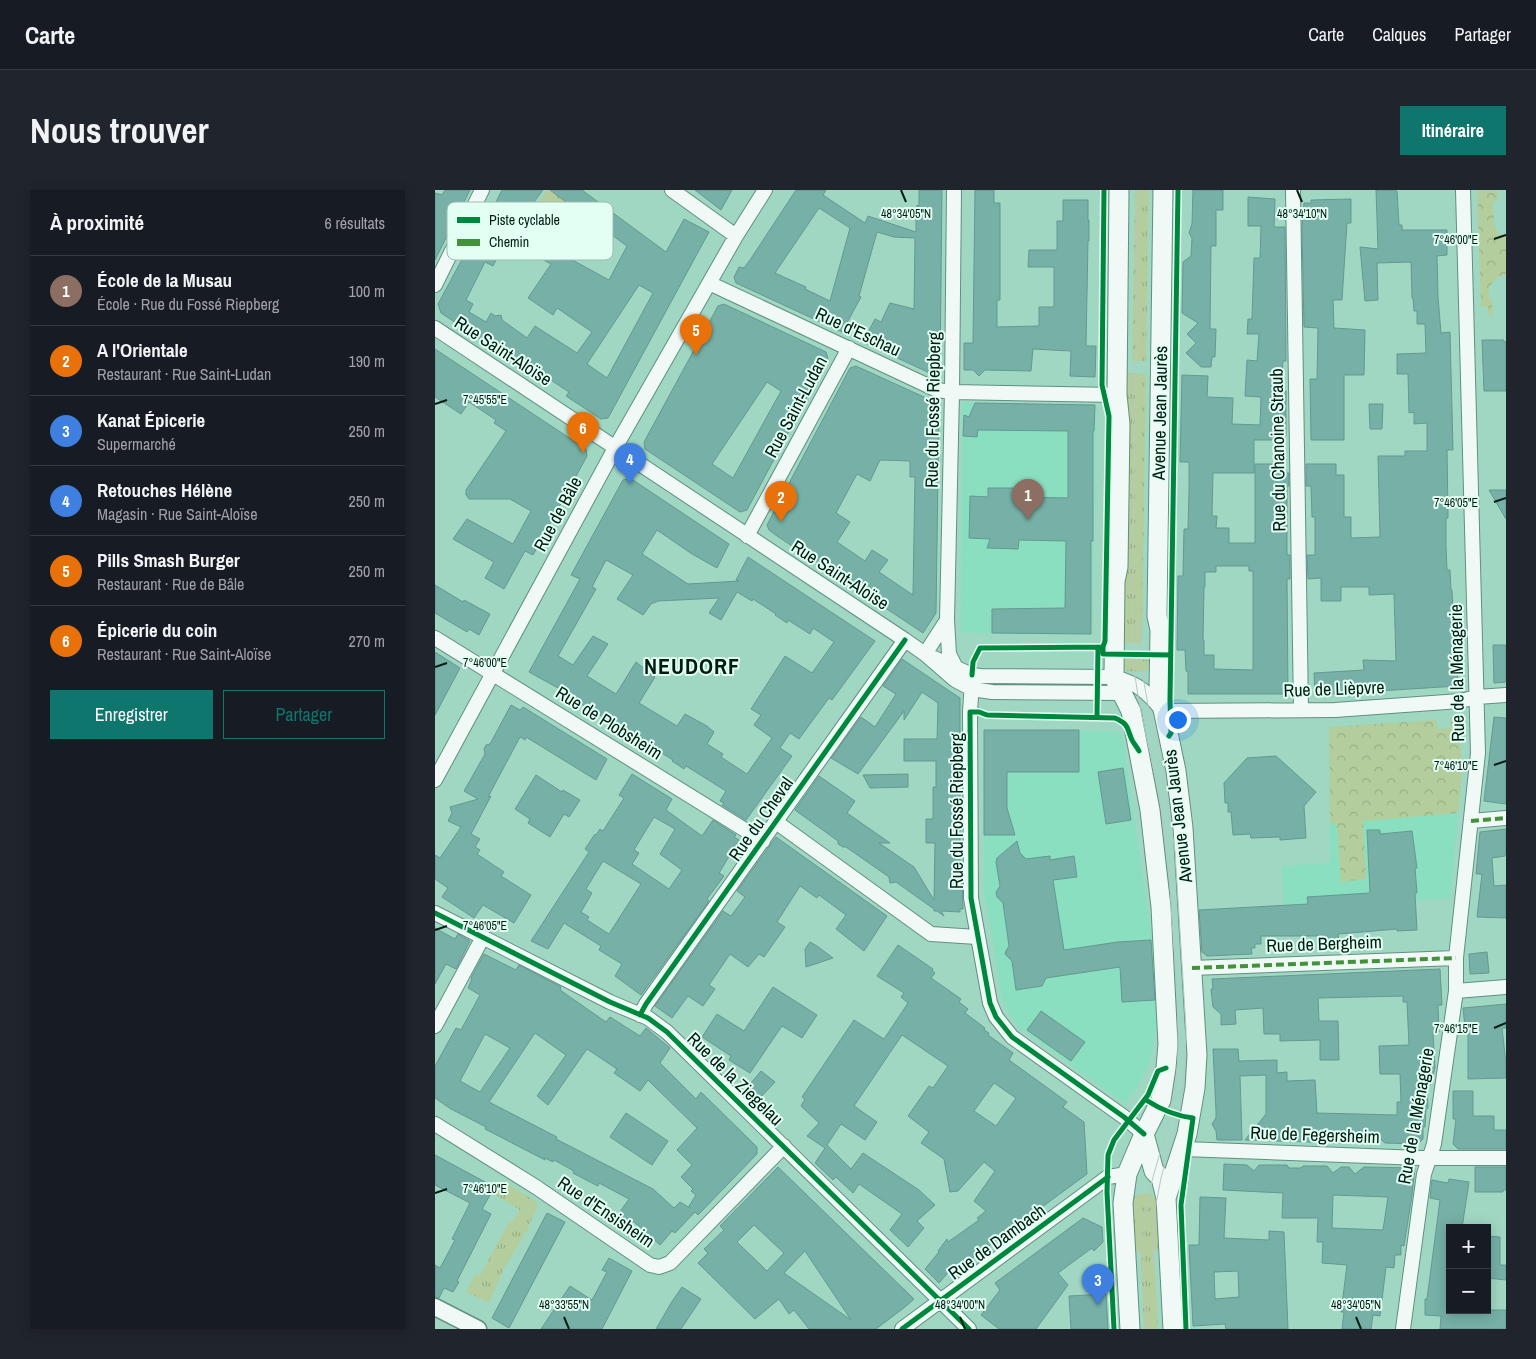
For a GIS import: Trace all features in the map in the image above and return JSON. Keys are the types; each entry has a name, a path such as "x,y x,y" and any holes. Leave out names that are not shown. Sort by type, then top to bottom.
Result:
{"main road":[{"name":"Avenue Jean Jaurès","path":"1119,190 1117,395 1120,443 1118,567 1115,581 1118,685 1131,711 1150,810 1161,907 1168,1023 1167,1062 1162,1096 1127,1174 1123,1203 1130,1329"},
{"name":"Avenue Jean Jaurès","path":"1163,190 1157,616 1160,630 1159,690 1176,771 1183,828 1197,1055 1195,1088 1187,1134 1166,1198"},
{"path":"1131,711 1163,711"},
{"name":"Avenue Jean Jaurès","path":"1144,1134 1154,1171 1161,1178 1166,1198 1173,1329"},
{"path":"1127,1174 1154,1171"}],"street":[{"path":"477,202 483,190"},
{"path":"672,190 736,236"},
{"name":"Rue de Bâle","path":"435,780 615,448 736,236 765,190"},
{"name":"Rue du Fossé Riepberg","path":"954,190 947,620 949,654 955,666"},
{"name":"Rue de la Ménagerie","path":"1403,1329 1424,1174 1434,1144 1456,991 1456,958 1478,753 1463,190"},
{"name":"Rue du Chanoine Straub","path":"1293,196 1301,710"},
{"path":"435,285 448,260"},
{"name":"Rue d'Eschau","path":"709,283 937,390 952,392 1117,395"},
{"name":"Rue Saint-Aloïse","path":"435,328 905,640 925,654 955,680 972,689 992,692 1118,685 1127,680 1141,687 1163,711"},
{"name":"Rue Saint-Ludan","path":"747,536 849,348"},
{"path":"947,620 925,654 976,675"},
{"name":"Rue de Plobsheim","path":"435,638 763,841"},
{"name":"Rue du Cheval","path":"640,1015 905,640"},
{"name":"Rue du Fossé Riepberg","path":"976,675 972,689 971,712 971,898 990,1003 1003,1028 1016,1040 1124,1117 1144,1134"},
{"name":"Rue Saint-Aloïse","path":"976,675 1118,685"},
{"name":"Rue de Lièpvre","path":"1163,711 1335,710 1451,702 1477,697 1506,695"},
{"path":"1471,821 1506,818"},
{"path":"776,822 931,934 977,937"},
{"name":"Rue de la Ziegelau","path":"435,913 610,1002 648,1018 667,1032 969,1329"},
{"path":"435,1026 483,937"},
{"name":"Rue de Bergheim","path":"1192,968 1456,958"},
{"path":"1456,991 1506,987"},
{"name":"Rue d'Ensisheim","path":"435,1124 536,1187 650,1265 659,1267 670,1263 784,1146"},
{"name":"Rue de Fegersheim","path":"1183,1149 1429,1158 1506,1158"},
{"name":"Rue de Dambach","path":"902,1329 1108,1177 1127,1174"},
{"path":"435,1307 478,1329"}],"shaded area":[{"path":"962,403 1096,405 1092,635 961,633"},
{"path":"1450,719 1460,719 1462,776 1450,898 1283,906 1282,866 1330,863 1329,727 1436,720 1437,729 1451,728"},
{"path":"984,730 1116,731 1122,735 1152,940 1157,1023 1149,1063 1137,1087 1125,1104 1020,1028 1011,1017 1002,999 984,890"}],"green space":[{"path":"547,190 550,190 566,202 539,202"},
{"path":"1135,190 1149,190 1146,361 1132,361"},
{"path":"1477,190 1498,191 1498,201 1493,203 1494,224 1499,234 1506,234 1506,275 1499,276 1489,287 1489,299 1492,299 1493,316 1488,316 1488,307 1481,307"},
{"path":"1125,373 1146,374 1142,643 1121,642"},
{"path":"1121,659 1149,660 1148,670 1127,671 1122,667"},
{"path":"988,681 1084,681 1084,686 990,686"},
{"path":"1450,719 1460,719 1462,776 1458,813 1363,821 1366,879 1341,882 1337,824 1330,824 1329,727 1436,720 1437,729 1451,728"},
{"path":"507,1183 538,1203 527,1231 503,1270 489,1303 466,1292 475,1274 480,1276 509,1222 511,1223 520,1210 491,1192"},
{"path":"1144,1193 1152,1194 1158,1202 1160,1249 1154,1250 1158,1329 1144,1329 1140,1251 1133,1251 1130,1202 1137,1195"}],"building":[{"path":"445,190 470,190 464,202 447,202 447,236 435,260 435,193 442,195"},
{"path":"502,190 543,190 534,202 496,202"},
{"path":"550,190 582,190 598,202 566,202"},
{"path":"695,190 732,190 721,210"},
{"path":"796,190 826,190 823,195 865,223 868,216 916,232 919,190 942,190 940,371 934,375 863,342 875,319 881,322 890,303 914,309 915,238 894,237 877,232 859,296 861,297 842,332 736,283 734,277 739,267 744,268","holes":["819,208 850,228 830,301 805,289 806,287 775,273"]},
{"path":"975,190 994,190 994,203 1000,203 1000,300 997,300 997,327 1039,326 1039,307 1054,307 1054,267 1028,267 1029,250 1057,250 1057,221 1063,221 1063,200 1088,200 1089,241 1086,346 1096,346 1095,377 1070,376 1071,351 1033,349 1031,371 985,370 979,376 973,370 964,370 964,343 973,343"},
{"path":"1193,190 1223,190 1223,210 1216,210 1216,246 1211,246 1210,329 1216,329 1215,357 1212,357 1211,367 1201,367 1186,353 1196,343 1187,334 1198,323 1182,313 1183,262 1191,256 1192,238 1189,233 1192,224"},
{"path":"1376,190 1397,191 1399,225 1402,225 1402,230 1447,230 1447,255 1437,256 1441,333 1450,332 1453,450 1447,450 1448,518 1446,518 1446,547 1447,570 1450,570 1452,590 1458,686 1315,695 1314,673 1364,670 1363,660 1396,661 1394,594 1369,595 1369,587 1341,587 1341,601 1321,601 1321,578 1308,579 1307,555 1315,555 1315,517 1312,517 1311,486 1306,486 1306,464 1336,464 1336,475 1344,475 1344,517 1351,517 1351,538 1380,537 1378,456 1405,456 1405,451 1427,451 1427,423 1414,424 1414,412 1409,413 1408,374 1397,374 1397,354 1426,353 1425,324 1417,324 1417,311 1414,311 1411,262 1377,263 1378,300 1365,301 1360,247 1378,249"},
{"path":"1248,197 1275,199 1274,227 1285,227 1286,361 1283,361 1281,391 1286,391 1286,436 1280,436 1280,440 1254,440 1254,473 1213,473 1212,516 1217,516 1216,528 1229,528 1229,543 1255,543 1255,464 1279,464 1279,473 1289,473 1289,486 1287,486 1287,555 1290,555 1290,579 1287,579 1288,694 1188,694 1185,650 1177,650 1178,576 1183,576 1184,529 1188,529 1189,491 1189,462 1180,462 1182,375 1208,376 1207,397 1233,398 1232,424 1260,425 1261,397 1245,396 1247,360 1257,361 1259,334 1247,334 1248,319 1252,319 1254,258 1260,258 1261,226 1248,226","holes":["1216,566 1249,566 1249,571 1253,571 1253,670 1214,669 1214,655 1204,655 1205,572 1216,572"]},
{"path":"1351,199 1351,223 1347,223 1342,300 1333,300 1334,328 1365,330 1364,375 1344,375 1344,440 1311,440 1310,379 1317,379 1318,328 1304,327 1302,228 1304,203 1311,203 1311,200"},
{"path":"613,213 666,252 684,219 709,232 608,418 601,419 566,396 569,392 522,361 519,365 441,313 438,304 462,260 496,260 493,266 485,262 466,300 473,304 469,312 486,322 491,313 495,316 501,315 502,320 527,338 535,326 577,353 592,332 557,308 553,315 528,298 551,264 544,260 572,260 609,280 627,246 613,236","holes":["639,285 653,293 607,378 587,364"]},
{"path":"724,304 826,352 828,358 747,510 740,512 645,449 644,442 718,306","holes":["767,382 781,391 733,478 712,464"]},
{"path":"1482,340 1504,340 1506,342 1506,391 1484,391"},
{"path":"435,349 586,449 587,456 533,555 525,551 504,589 485,578 494,562 453,539 467,519 513,544 531,511 510,499 469,499 466,495 466,490 506,431 494,423 496,420 469,402 461,414 435,397"},
{"path":"856,366 935,402 939,408 936,613 923,633 777,536 769,530 767,525 850,368","holes":["880,460 910,461 910,477 915,477 913,595 879,572 888,560 872,550 865,561 837,542 850,522 836,513 857,474 870,481"]},
{"path":"975,403 1095,405 1093,431 1093,541 1091,541 1091,634 992,633 992,609 1065,608 1066,541 1019,540 1018,549 987,548 990,539 969,538 970,496 988,497 988,488 1014,488 1014,497 1068,498 1068,431 978,430 977,437 963,436 964,415 969,417"},
{"path":"1369,404 1383,404 1382,429 1370,429"},
{"path":"630,478 729,544 717,568 692,554 657,530 642,554 688,584 739,581 736,580 748,557 875,641 832,700 829,698 799,739 790,733 780,748 792,756 746,820 722,805 724,803 720,801 726,791 686,766 684,769 673,760 578,702 580,700 529,672 580,579 571,575 623,480","holes":["606,560 633,575 617,599 643,615 651,604 658,601 719,598 709,613 721,620 737,592 752,601 753,599 787,623 788,620 810,634 813,628 834,642 812,673 785,656 751,709 761,715 754,725 772,738 747,774 721,757 723,754 707,744 714,732 707,726 685,714 677,726 639,703 655,677 636,662 616,694 587,676 608,644 593,636 573,665 558,656 596,589 592,587"]},
{"path":"1489,490 1506,490 1506,519"},
{"path":"435,585 463,602 464,600 490,614 479,635 469,629 467,632 435,613"},
{"path":"1493,645 1506,645 1506,682 1494,683"},
{"path":"435,652 460,668 435,715"},
{"path":"902,659 960,698 960,879 962,879 963,909 960,909 960,912 941,911 944,916 934,911 934,909 896,882 890,883 889,877 846,847 838,844 838,841 795,810 819,776 855,801 847,813 890,843 879,843 914,867 934,900 935,843 926,843 926,819 933,819 933,787 936,787 936,761 904,761 904,739 937,739 938,703 922,692 904,720 904,711 858,774 831,758 861,717 875,727 896,694 883,686"},
{"path":"511,705 520,710 523,707 607,759 596,780 526,737 525,740 520,737 488,797 491,796 471,834 480,839 475,847 480,850 477,854 504,872 501,876 531,895 514,923 483,905 474,918 442,897 448,888 435,879 435,855 440,858 461,827 448,821 452,813 450,807 478,799 464,791 485,754 484,749 486,745 490,744"},
{"path":"1494,717 1506,718 1506,804 1484,801"},
{"path":"984,730 1079,730 1079,772 1007,772 1007,808 1015,835 984,835"},
{"path":"1276,756 1316,792 1304,806 1306,838 1280,840 1280,837 1251,838 1250,834 1233,835 1231,812 1228,812 1228,803 1225,803 1224,783 1247,758"},
{"path":"1123,768 1131,820 1106,824 1098,772"},
{"path":"632,774 672,799 666,810 702,836 713,820 736,835 734,837 739,840 719,873 724,876 707,899 709,901 641,995 615,976 622,964 599,950 601,946 564,923 548,949 531,941 589,852 585,849 600,829 603,831 624,798 619,795","holes":["654,817 675,829 660,854 682,870 669,889 632,864 639,853 634,850","603,861 641,884 609,934 587,920 589,917 581,912 592,893 586,889"]},
{"path":"908,774 908,787 870,788 863,775"},
{"path":"536,775 562,792 563,790 580,800 569,817 564,814 550,837 528,823 530,819 515,809"},
{"path":"1506,829 1506,854 1505,856 1492,858 1494,886 1506,885 1506,918 1477,917 1482,874 1476,874 1480,832"},
{"path":"1367,830 1380,830 1380,834 1412,831 1417,868 1415,868 1417,893 1415,893 1417,930 1397,931 1397,929 1338,934 1339,941 1320,942 1319,936 1261,936 1261,944 1255,944 1255,948 1251,948 1252,954 1207,956 1202,952 1199,910 1308,904 1307,897 1370,893"},
{"path":"776,837 887,916 864,951 836,929 846,915 819,895 817,898 800,886 777,922 785,927 764,957 759,954 748,967 730,954 709,985 715,989 703,1006 688,996 672,1018 655,1006 723,911 731,916 745,897 737,891"},
{"path":"1017,841 1020,853 1026,859 1050,856 1050,860 1074,856 1077,877 1053,880 1064,950 1118,942 1151,940 1155,1000 1122,1002 1120,967 1046,978 1042,986 1016,990 1012,961 1005,954 1009,946 1003,903 997,897 996,892 1000,886 996,862 997,858"},
{"path":"435,928 455,939 458,934 470,941 456,969 446,964 435,984"},
{"path":"810,942 833,958 806,967 805,949"},
{"path":"898,945 933,969 935,973 931,978 961,999 959,1002 968,1009 965,1013 985,1028 984,1030 989,1033 988,1035 1013,1053 1009,1060 1067,1102 1063,1107 1084,1122 1087,1174 956,1270 953,1267 939,1283 925,1269 947,1239 948,1242 979,1220 977,1218 986,1211 974,1201 995,1171 984,1162 958,1191 950,1192 944,1159 921,1143 929,1132 908,1116 929,1086 933,1088 948,1066 902,1035 854,1106 877,1122 865,1140 841,1124 827,1145 851,1169 863,1153 919,1190 935,1205 917,1221 924,1228 908,1247 890,1230 902,1214 859,1184 853,1193 836,1177 833,1180 815,1163 825,1148 807,1136 819,1123 801,1106 805,1099 802,1097 854,1020 884,1039 908,1003 901,997 904,993 877,976","holes":["994,1083 1016,1098 996,1126 974,1111"]},
{"path":"1487,952 1489,973 1470,974 1469,954"},
{"path":"484,954 516,970 519,965 561,987 560,990 606,1022 610,1017 640,1036 646,1028 670,1048 660,1063 696,1099 701,1092 757,1147 757,1154 698,1215 695,1212 675,1233 672,1231 660,1245 633,1221 630,1225 617,1216 629,1199 599,1183 598,1186 588,1181 554,1160 553,1162 545,1158 545,1160 485,1129 486,1127 451,1109 435,1098 435,1066 456,1028 461,1030 480,995 468,988 471,978","holes":["535,1033 566,1055 537,1096 548,1105 587,1049 617,1069 614,1073 640,1091 648,1080 697,1128 677,1150 692,1165 681,1177 693,1189 691,1191 696,1195 689,1206 690,1208 680,1202 674,1208 653,1189 489,1102","485,1034 510,1048 480,1092 460,1081"]},
{"path":"1440,969 1442,1005 1438,1005 1439,1032 1433,1032 1435,1068 1430,1085 1427,1085 1428,1108 1426,1109 1425,1127 1423,1127 1423,1139 1418,1144 1385,1143 1379,1138 1373,1143 1360,1143 1359,1130 1343,1143 1245,1140 1266,1114 1266,1075 1240,1076 1242,1140 1217,1140 1216,1131 1212,1124 1216,1118 1213,1049 1238,1049 1239,1061 1277,1060 1277,1073 1287,1072 1287,1081 1315,1080 1317,1113 1397,1115 1397,1102 1401,1102 1400,1074 1380,1074 1379,1046 1409,1045 1407,1002 1403,1002 1403,996 1318,998 1319,1021 1338,1021 1339,1060 1320,1060 1320,1040 1280,1041 1280,1034 1264,1034 1263,1008 1235,1010 1236,1024 1221,1025 1221,1014 1213,1007 1212,979"},
{"path":"773,987 817,1015 802,1038 782,1026 750,1073 729,1060 731,1056 702,1037 717,1014 744,1031"},
{"path":"1506,1004 1506,1028 1502,1028 1506,1078 1468,1079 1468,1027 1465,1027 1463,1008"},
{"path":"1041,1011 1085,1042 1071,1061 1027,1030"},
{"path":"761,1071 775,1082 758,1100 746,1089"},
{"path":"1453,1091 1473,1091 1473,1116 1494,1116 1494,1130 1506,1130 1506,1149 1458,1149 1453,1144 1456,1119 1453,1119"},
{"path":"626,1113 668,1141 652,1165 610,1137"},
{"path":"435,1155 487,1183 486,1186 493,1190 482,1209 491,1214 457,1281 459,1282 453,1292 444,1288 439,1298 435,1297 435,1265 440,1268 455,1240 452,1239 470,1203 435,1185"},
{"path":"1224,1164 1247,1165 1254,1171 1259,1165 1287,1165 1289,1168 1327,1166 1333,1173 1341,1167 1349,1167 1355,1174 1364,1167 1415,1168 1404,1246 1401,1245 1401,1255 1395,1255 1394,1268 1386,1267 1380,1316 1373,1315 1371,1329 1342,1329 1344,1312 1341,1312 1347,1265 1322,1263 1323,1242 1317,1242 1318,1218 1282,1218 1283,1193 1223,1190","holes":["1333,1195 1388,1197 1383,1230 1332,1228"]},
{"path":"778,1167 914,1299 876,1329 809,1329 794,1310 789,1314 779,1299 755,1319 698,1263 708,1253 704,1249 724,1230 720,1226","holes":["754,1225 784,1253 767,1271 737,1242","805,1251 851,1320 784,1273"]},
{"path":"1475,1167 1506,1167 1506,1190 1503,1190 1503,1192 1475,1192"},
{"path":"1449,1179 1469,1182 1463,1224 1446,1224 1446,1314 1491,1314 1491,1310 1506,1310 1506,1329 1440,1329 1441,1316 1425,1315 1425,1299 1427,1299 1440,1200 1430,1198 1432,1180 1448,1183"},
{"path":"1200,1197 1226,1198 1224,1238 1269,1240 1269,1231 1284,1232 1288,1329 1226,1329 1225,1324 1193,1326 1189,1245 1199,1245","holes":["1238,1271 1239,1297 1215,1299 1214,1272"]},
{"path":"547,1213 565,1222 509,1328 492,1318"},
{"path":"1083,1218 1102,1227 1103,1242 1094,1251 1092,1248 1058,1273 1068,1285 1036,1329 999,1329 981,1315 1000,1290 995,1283"},
{"path":"1491,1236 1500,1237 1500,1265 1506,1265 1506,1280 1491,1278"},
{"path":"609,1258 632,1271 602,1329 541,1329 570,1286 592,1300 607,1272 602,1270"},
{"path":"682,1287 701,1299 681,1329 656,1329 671,1303"},
{"path":"1106,1294 1108,1329 1071,1329 1069,1296"}],"tram line":[{"path":"1138,190 1132,648 1137,692 1166,835 1178,1030 1177,1067 1173,1099 1151,1186 1145,1219 1144,1266 1147,1329"},
{"path":"1139,620 1142,671 1162,766 1175,851 1186,1028 1182,1097 1161,1178 1154,1215 1152,1273"},
{"path":"435,1321 453,1329"}],"marked path":[{"path":"1471,821 1506,818"},
{"path":"1192,968 1456,958"}],"cycle path":[{"path":"972,675 973,662 980,648 1103,647 1105,641 1109,416 1102,385 1104,190"},
{"path":"1169,736 1171,733 1178,190"},
{"path":"640,1015 905,640"},
{"path":"1097,716 1098,647"},
{"path":"1103,647 1103,654 1171,655"},
{"path":"1139,751 1128,729 1120,720 1115,718 987,715 979,712 970,712 971,898 990,1003 996,1017 1012,1037 1124,1117 1144,1134"},
{"path":"435,913 610,1002 648,1018 667,1032 969,1329"},
{"path":"1114,1329 1107,1192 1108,1155 1114,1140 1148,1095 1158,1071 1166,1068"},
{"path":"1146,1100 1168,1112 1193,1118 1181,1205 1186,1329"},
{"path":"902,1329 1108,1177"}],"place":[{"name":"Pills Smash Burger","path":"696,355"},
{"name":"Épicerie du coin","path":"583,453"},
{"name":"Retouches Hélène","path":"630,484"},
{"name":"École de la Musau","path":"1028,520"},
{"name":"A l'Orientale","path":"781,522"},
{"name":"Kanat Épicerie","path":"1098,1305"}],"district":[{"name":"NEUDORF","path":"692,666"}]}
